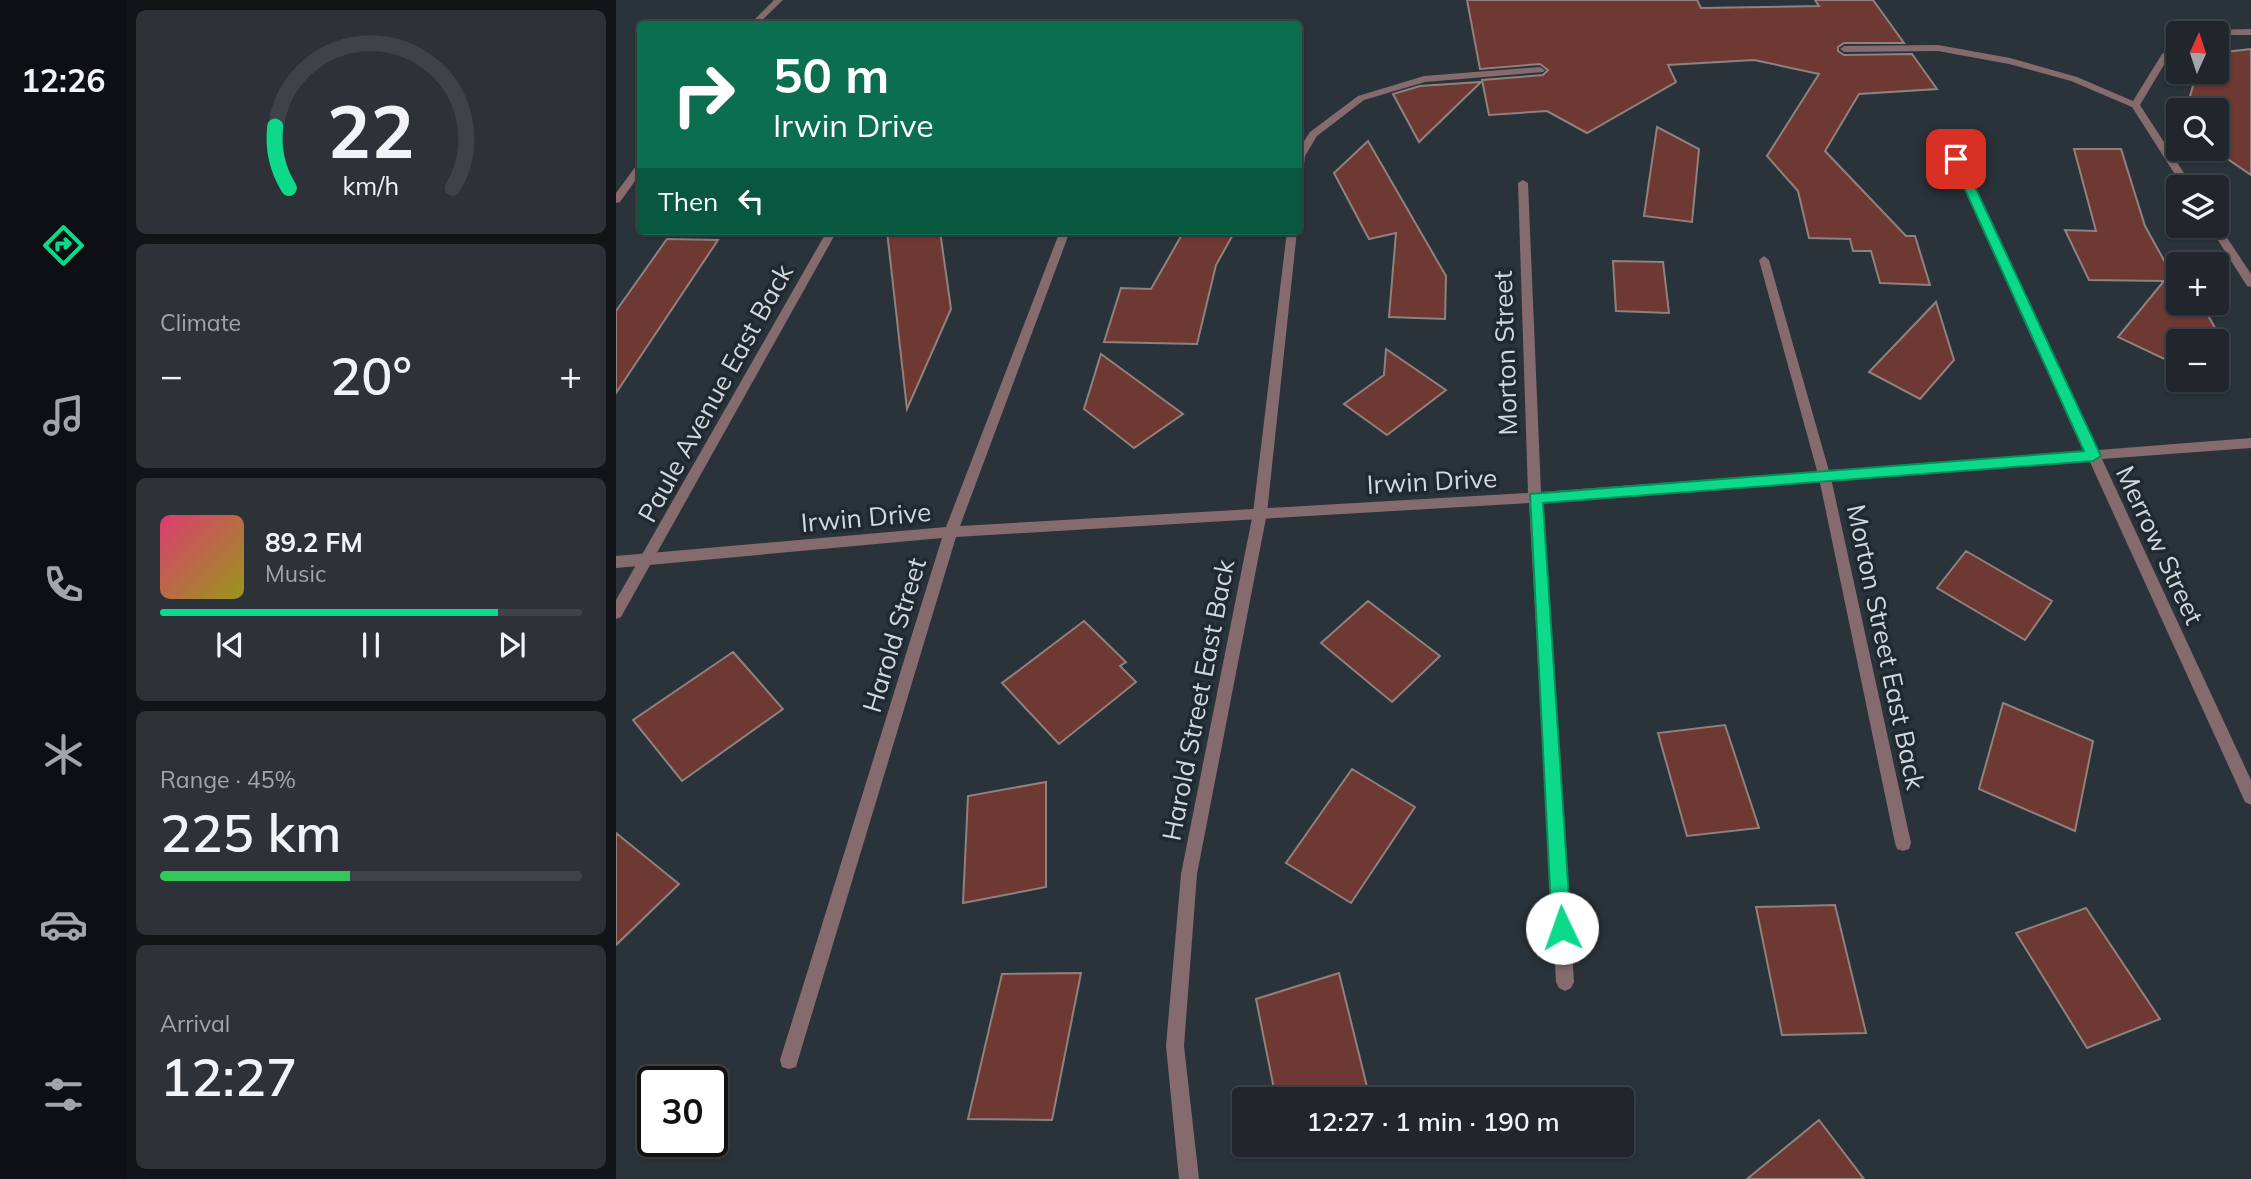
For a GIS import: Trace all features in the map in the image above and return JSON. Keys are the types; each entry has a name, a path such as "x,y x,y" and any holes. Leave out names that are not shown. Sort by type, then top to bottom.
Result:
{"street":[{"path":"756,21 767,8 779,0"},
{"path":"2230,33 2251,32"},
{"path":"1844,49 1938,48 2010,61 2074,79 2135,105 2181,175"},
{"path":"2135,105 2166,55"},
{"path":"1302,153 1313,134 1361,98 1424,79 1540,70"},
{"name":"Merrow Street","path":"1956,159 2251,797"},
{"path":"616,200 637,173"},
{"name":"Morton Street","path":"1523,183 1535,498 1565,982"},
{"name":"Paule Avenue East Back","path":"616,613 830,235"},
{"name":"Harold Street","path":"789,1060 951,532 1063,235"},
{"name":"Harold Street East Back","path":"1189,1179 1175,1046 1189,874 1260,513 1292,235"},
{"path":"2222,238 2251,283"},
{"name":"Morton Street East Back","path":"1764,260 1825,478 1903,843"},
{"name":"Irwin Drive","path":"616,562 951,532 1535,498 1825,478 2251,443"}],"building":[{"path":"1467,0 1697,0 1701,8 1819,6 1815,0 1873,0 1904,43 1844,43 1838,47 1838,51 1844,55 1912,54 1937,89 1859,94 1825,151 1906,236 1915,236 1930,285 1880,283 1871,251 1853,251 1850,239 1809,238 1798,191 1767,156 1819,74 1754,60 1668,65 1676,82 1587,133 1547,111 1489,115 1482,80 1543,75 1548,70 1540,64 1480,69"},
{"path":"2251,49 2251,175 2229,160 2229,98 2189,98 2194,84 2230,84 2230,51"},
{"path":"1481,82 1419,142 1393,94 1420,86"},
{"path":"1657,127 1699,149 1692,222 1644,216"},
{"path":"1368,141 1446,276 1445,319 1389,317 1396,233 1369,239 1334,173"},
{"path":"2074,149 2121,149 2145,226 2166,264 2166,315 2208,315 2216,329 2166,329 2166,360 2118,337 2164,281 2089,280 2065,230 2096,231"},
{"path":"887,235 941,235 951,309 907,409"},
{"path":"1182,235 1233,235 1216,265 1197,344 1104,342 1121,288 1151,289"},
{"path":"667,239 718,240 616,393 616,311"},
{"path":"1613,261 1663,262 1669,313 1616,311"},
{"path":"1936,302 1954,360 1920,399 1869,372"},
{"path":"1386,349 1446,390 1387,435 1344,404 1384,375"},
{"path":"1101,354 1183,414 1134,448 1084,409"},
{"path":"1966,551 2052,601 2025,640 1937,588"},
{"path":"1368,601 1440,656 1392,702 1321,643"},
{"path":"1084,621 1126,662 1120,666 1136,682 1059,744 1002,683"},
{"path":"733,652 783,709 682,781 633,720"},
{"path":"2003,703 2093,741 2075,831 1979,789"},
{"path":"1725,725 1759,828 1687,836 1658,733"},
{"path":"1352,769 1415,807 1351,903 1286,863"},
{"path":"1046,782 1046,887 963,903 968,796"},
{"path":"616,833 679,884 616,945"},
{"path":"1835,905 1866,1033 1782,1035 1756,907"},
{"path":"2086,908 2160,1019 2087,1048 2016,933"},
{"path":"1081,973 1052,1120 968,1119 1002,974"},
{"path":"1339,973 1367,1087 1274,1087 1256,999"},
{"path":"1819,1120 1864,1179 1747,1179"}],"route":[{"path":"1562,928 1535,498 2093,456 1956,159"}]}
